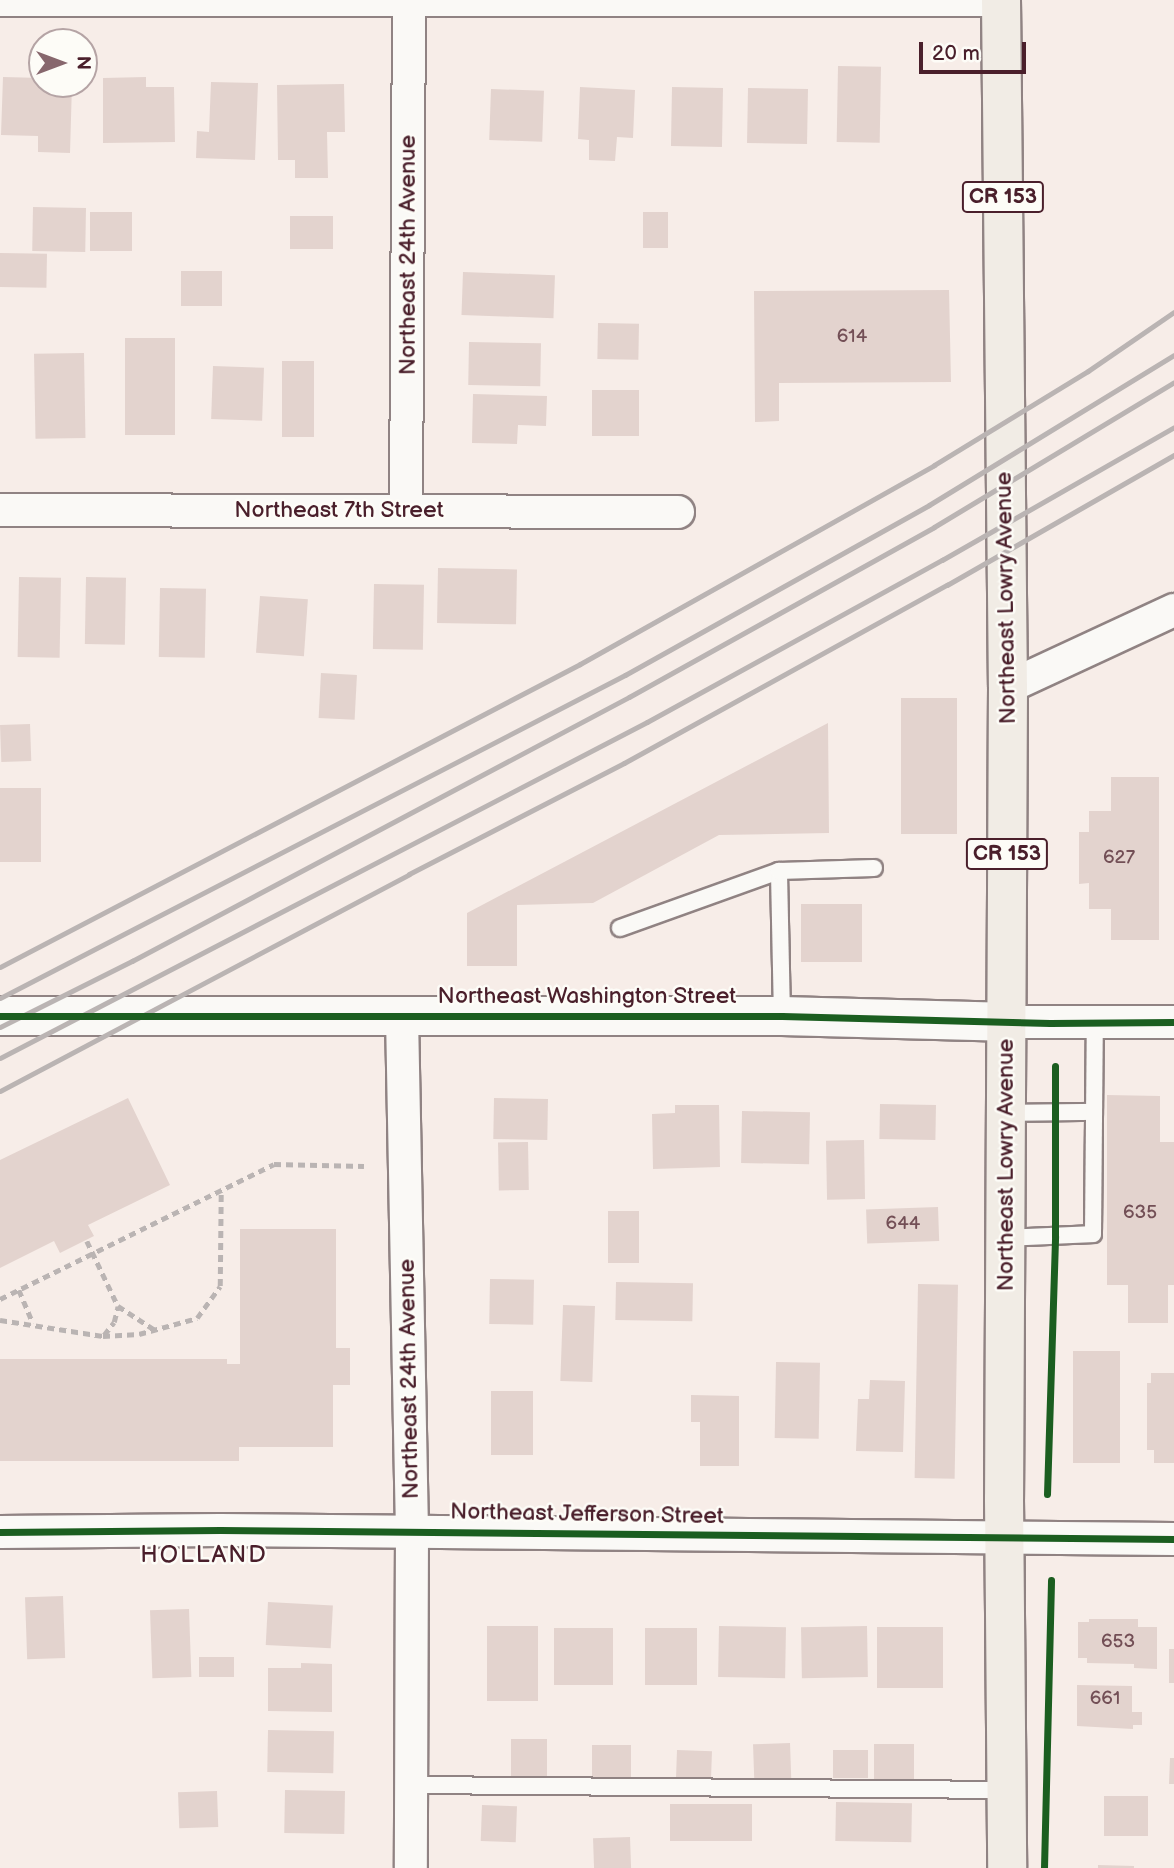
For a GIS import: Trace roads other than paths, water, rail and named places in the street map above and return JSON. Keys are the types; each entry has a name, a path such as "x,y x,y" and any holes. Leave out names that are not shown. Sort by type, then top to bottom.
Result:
{"main road":[{"name":"Northeast Lowry Avenue","path":"1001,0 1008,687 1004,1538 1007,1868"}],"street":[{"path":"0,0 1001,0"},
{"name":"Northeast 24th Avenue","path":"406,509 409,0"},
{"name":"Northeast 7th Street","path":"0,510 406,509 678,512"},
{"path":"1008,687 1174,610"},
{"name":"Northeast Washington Street","path":"0,1016 782,1016 1006,1022 1174,1022"},
{"name":"Northeast 24th Avenue","path":"402,1016 412,1531 411,1868"},
{"name":"Northeast Jefferson Street","path":"0,1532 412,1531 1174,1539"}],"lane":[{"path":"1001,0 1010,0"},
{"path":"620,928 779,871 874,868"},
{"path":"779,871 782,1016"},
{"path":"1006,1238 1093,1234 1095,1022"},
{"path":"1006,1113 1094,1112"},
{"path":"411,1785 1007,1790"}],"railway":[{"path":"0,967 580,664 934,465 1088,371 1174,312"},
{"path":"0,998 625,675 929,505 1174,355"},
{"path":"0,1027 132,961 629,697 934,527 1174,382"},
{"path":"0,1058 647,722 942,560 1174,427"},
{"path":"0,1091 624,763 947,585 1174,455"}],"district":[{"name":"HOLLAND","path":"204,1555"}]}
